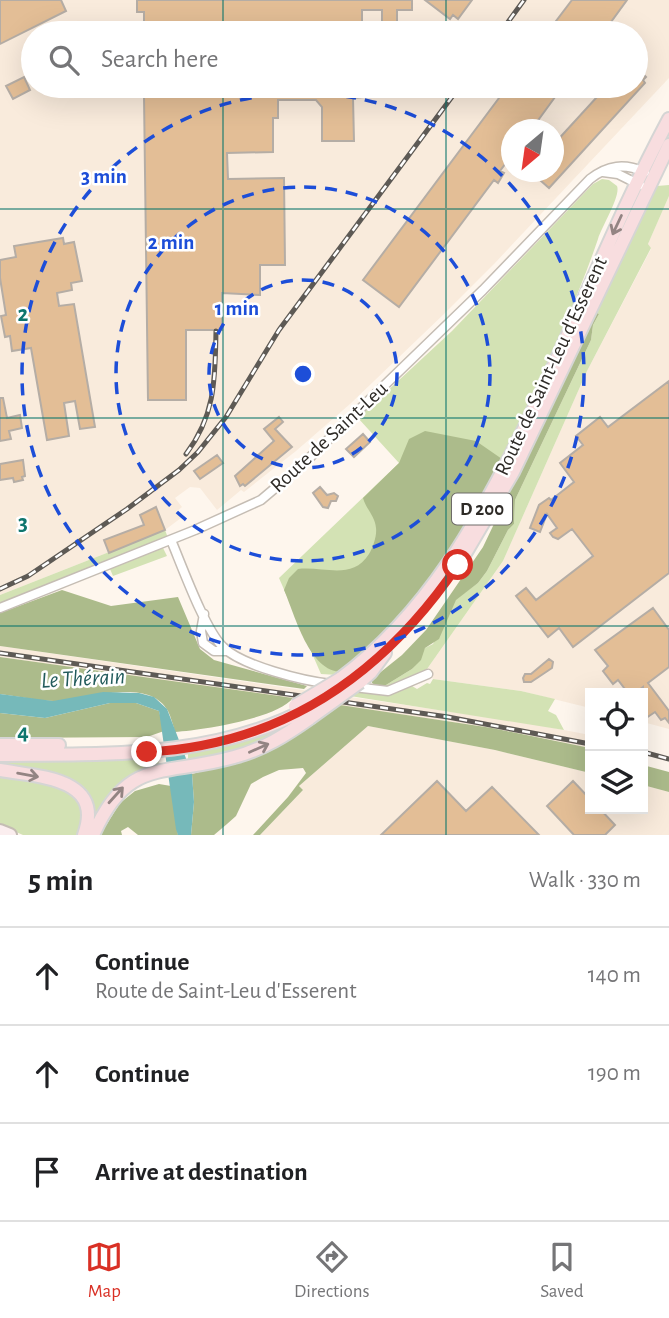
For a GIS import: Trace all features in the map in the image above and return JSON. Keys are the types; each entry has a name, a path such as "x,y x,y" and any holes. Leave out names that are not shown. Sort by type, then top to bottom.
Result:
{"main road":[{"name":"Route de Saint-Leu d'Esserent","path":"660,160 669,119"},
{"name":"Route de Saint-Leu d'Esserent","path":"350,681 412,612 448,565 471,529 499,479 645,180 669,145"},
{"name":"Route de Saint-Leu d'Esserent","path":"197,742 252,724 350,681 385,653 434,598 493,509 539,419 645,180"},
{"name":"D 200","path":"0,754 146,748 253,732 310,713 350,681"},
{"path":"93,835 107,805 118,792 139,777 255,750 282,737 310,713"},
{"name":"D 200","path":"0,745 146,748"},
{"path":"0,770 57,780 78,791 88,814 84,835"},
{"path":"0,831 10,835"}],"street":[{"path":"597,174 618,165 645,180"},
{"path":"597,174 613,173 645,180"},
{"name":"Route de Saint-Leu","path":"0,608 252,505 288,478 483,290 597,174"},
{"path":"171,540 215,637 227,651 244,660 308,681 380,691 393,690 428,674"},
{"path":"204,614 201,631 203,643 214,650 227,651"}],"shaded area":[{"path":"0,0 669,0 669,78 494,264 350,404 296,451 217,510 200,488 190,487 175,498 182,507 176,512 181,518 165,530 0,595"},
{"path":"669,196 669,729 648,723 648,688 585,688 585,707 521,691 433,679 427,669 503,561 587,371 651,249 648,244"},
{"path":"0,646 522,722 585,734 585,747 492,728 0,657"},
{"path":"368,726 495,750 585,772 585,814 648,814 648,786 669,792 669,835 260,835 303,790 299,786"}],"green space":[{"path":"602,179 617,186 614,204 547,363 502,460 474,511 426,584 395,620 338,675 321,674 279,578 399,463 358,418 452,331 593,184"},
{"path":"669,185 669,196 648,244 651,248 587,371 503,561 427,669 387,688 378,687 412,669 425,648 433,644 456,599 478,583 487,571 508,530 514,524 515,500 591,340 593,325 599,314 595,312 652,194 657,186"},
{"path":"595,312 599,314 593,325 591,340 515,500 514,524 508,530 487,571 478,583 456,600 439,639 425,648 421,660 412,669 378,687 372,683 372,679 402,655 426,630 483,547"},
{"path":"425,431 476,441 502,459 454,543 412,602 390,627 342,672 330,670 312,653 298,627 284,590 289,578 298,569 346,570 362,562 372,548 376,531 374,520 363,498 399,463 409,439"},
{"path":"165,530 168,538 0,603 0,595"},
{"path":"163,548 167,556 113,576 110,569"},
{"path":"62,590 111,606 178,597 200,649 214,660 307,686 304,689 0,646 0,613"},
{"path":"0,657 293,698 271,712 255,717 220,726 175,732 168,711 159,700 146,694 115,692 54,701 0,694"},
{"path":"433,679 521,691 555,699 548,711 556,715 564,730 350,696 356,691 386,696 412,686 417,689 430,684"},
{"path":"110,703 136,703 159,711 164,731 147,737 0,738 0,713 45,718"},
{"path":"340,705 492,728 585,747 585,772 495,750 368,726 299,786 303,790 260,835 253,835 306,773 303,768 279,770 251,784 236,816 227,824 214,835 191,835 194,802 192,774 243,760"},
{"path":"303,716 255,747 188,764 188,753 233,743"},
{"path":"158,759 159,765 132,776 114,790 101,808 89,835 85,794 0,767 0,760"},
{"path":"648,766 669,772 669,792 648,786"},
{"path":"0,774 45,782 72,794 80,804 83,818 78,835 23,835 0,825"},
{"path":"159,784 171,786 178,835 138,835 128,827 121,831 122,835 100,835 120,803 135,791"}],"water":[{"path":"103,692 139,693 154,697 167,709 192,774 194,802 191,835 178,835 176,829 159,711 136,703 110,703 45,718 0,713 0,694 53,701"}],"building":[{"path":"0,0 61,0 66,11 46,21 21,21 21,34 0,44"},
{"path":"137,0 412,0 412,10 397,10 397,21 382,21 382,10 362,10 362,21 144,21 144,12 137,12"},
{"path":"425,0 472,0 458,19 453,15 450,19"},
{"path":"572,0 627,0 612,21 556,21"},
{"path":"21,78 21,95 13,99 6,86"},
{"path":"144,98 353,98 354,141 322,141 322,107 316,100 278,100 278,118 273,118 273,152 227,153 228,179 284,178 285,265 260,265 260,295 222,293 222,330 186,330 186,400 148,400"},
{"path":"499,98 554,98 539,119 501,119 501,178 498,183 494,180 399,307 363,280"},
{"path":"596,98 631,98 564,172 564,133"},
{"path":"542,182 554,182 549,188"},
{"path":"63,238 64,244 74,242 82,281 71,283 72,290 57,293 59,306 74,304 95,427 80,429 75,401 64,403 69,436 47,440 31,348 12,351 10,336 5,337 1,316 6,315 0,260 16,257 14,246"},
{"path":"669,381 669,573 573,647 559,628 548,637 516,596 526,588 536,600 593,556 572,529 558,539 553,537 550,533 557,528 547,514 540,532 530,528 539,505 549,498 551,500 574,482 560,463 583,445 576,436 600,417 608,427"},
{"path":"0,398 3,398 7,418 20,415 22,428 9,431 11,439 0,441"},
{"path":"279,417 283,422 275,429 292,447 245,486 240,486 235,476 274,441 264,429"},
{"path":"363,434 370,442 354,457 346,449"},
{"path":"217,455 223,463 200,479 194,471"},
{"path":"23,460 23,480 0,480 0,464"},
{"path":"320,487 327,495 334,493 338,496 336,501 331,501 328,508 323,507 313,493"},
{"path":"156,507 165,530 109,553 104,540 144,525 140,515"},
{"path":"653,608 669,630 669,667 648,683 669,711 669,723 665,718 661,720 655,712 648,717 648,688 624,688 618,680 613,684 603,671 608,666 595,650"},
{"path":"549,659 553,662 552,668 531,682 524,682 525,674 531,674"},
{"path":"437,781 466,811 492,787 539,835 381,835"},
{"path":"573,781 585,794 585,814 605,814 615,825 605,835 574,835 547,806"}],"railway":[{"path":"509,21 524,0"},
{"path":"0,589 28,576 127,509 179,470 198,452 226,417 279,330 451,98"},
{"path":"186,454 203,425 212,395 216,331"},
{"path":"0,653 448,717 585,743"},
{"path":"648,753 669,759"}],"route":[{"path":"147,752 188,748 244,735 295,715 338,691 401,638 458,565"}],"water label":[{"name":"Le Thérain","path":"83,679"}]}
